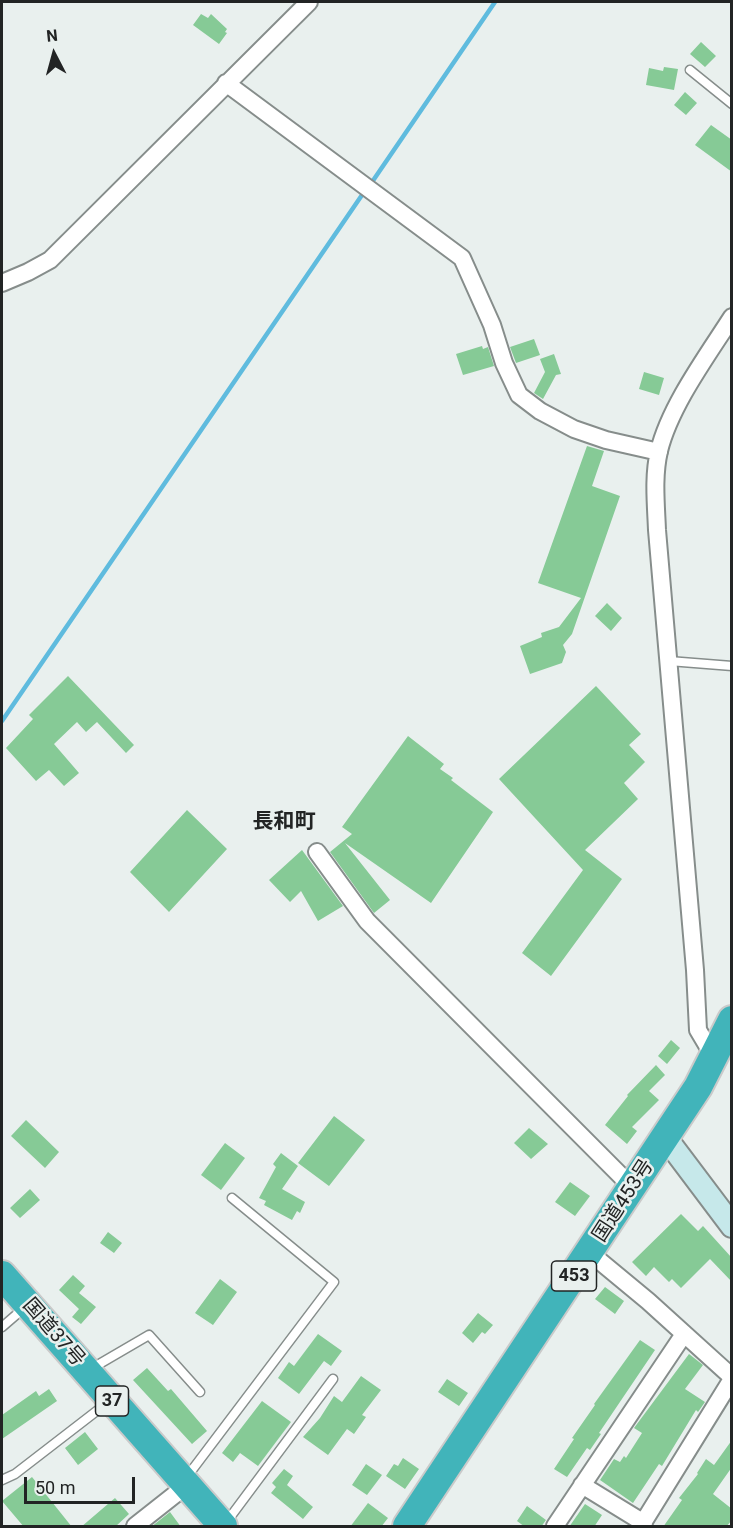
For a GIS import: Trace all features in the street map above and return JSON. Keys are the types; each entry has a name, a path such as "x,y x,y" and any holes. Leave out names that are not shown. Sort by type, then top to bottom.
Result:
{"highway":[{"name":"国道453号","path":"407,1527 698,1087 732,1020"},
{"name":"国道37号","path":"2,1275 223,1527"}],"street":[{"path":"2,283 50,260 309,2"},
{"path":"226,83 462,258 492,326 504,363 519,394 540,411 574,429 606,440 658,452"},
{"path":"714,1057 698,1030 655,485 658,452 667,428 692,380 732,317"},
{"path":"317,852 368,921 632,1187"},
{"path":"665,1137 732,1226"},
{"path":"582,1485 642,1525 732,1378 648,1300 590,1253"},
{"path":"555,1527 684,1334"},
{"path":"135,1527 185,1483"}],"lane":[{"path":"690,69 732,104"},
{"path":"669,661 732,666"},
{"path":"185,1483 334,1282 232,1198"},
{"path":"2,1327 28,1305"},
{"path":"86,1371 148,1335 200,1392"},
{"path":"223,1527 333,1379"},
{"path":"2,1480 15,1473 112,1400"}],"building":[{"path":"201,14 208,18 211,14 227,29 225,32 227,33 219,44 193,25"},
{"path":"701,42 716,56 705,67 690,54"},
{"path":"664,67 678,69 674,90 646,85 649,68 663,71"},
{"path":"685,92 697,103 686,115 674,105"},
{"path":"711,125 732,140 732,172 695,145"},
{"path":"534,339 540,355 516,363 510,347"},
{"path":"482,346 483,349 488,347 494,366 463,375 456,354"},
{"path":"554,354 561,374 556,375 543,399 534,393 545,372 540,359"},
{"path":"644,372 664,378 659,395 639,389"},
{"path":"587,446 604,451 592,486 620,496 572,634 563,645 566,652 562,663 530,674 520,646 542,637 541,633 559,627 581,598 538,583"},
{"path":"607,603 622,618 611,631 595,616"},
{"path":"68,676 134,745 126,753 97,722 86,732 77,722 54,744 79,773 64,786 49,770 36,781 6,748 33,719 29,715"},
{"path":"596,686 641,734 629,745 645,762 624,783 638,799 585,850 622,879 551,976 522,953 583,870 499,779"},
{"path":"408,736 444,764 440,769 453,778 451,780 493,812 431,903 345,843 390,900 374,913 330,852 352,834 342,827"},
{"path":"187,810 227,849 169,912 130,872"},
{"path":"302,850 343,906 318,921 301,891 290,902 269,880"},
{"path":"671,1040 680,1048 667,1064 658,1056"},
{"path":"656,1065 665,1075 649,1091 659,1100 632,1127 637,1131 627,1144 605,1125 627,1095"},
{"path":"334,1116 365,1140 329,1186 298,1163"},
{"path":"26,1120 59,1152 45,1168 11,1136"},
{"path":"529,1128 548,1144 531,1159 514,1143"},
{"path":"225,1143 245,1158 221,1190 201,1175"},
{"path":"281,1153 298,1166 282,1189 305,1202 300,1213 297,1211 292,1220 264,1205 266,1201 259,1198 276,1167 273,1164"},
{"path":"570,1182 590,1196 575,1216 555,1202"},
{"path":"30,1189 40,1200 20,1218 10,1208"},
{"path":"681,1214 698,1231 703,1226 732,1258 732,1282 710,1259 681,1288 672,1279 669,1282 654,1267 646,1276 632,1262"},
{"path":"108,1232 122,1243 114,1253 100,1243"},
{"path":"73,1275 85,1286 79,1293 96,1307 81,1324 72,1317 79,1309 59,1290"},
{"path":"220,1279 237,1292 213,1325 195,1313"},
{"path":"605,1287 624,1301 615,1314 595,1299"},
{"path":"478,1313 493,1325 485,1334 482,1332 473,1343 462,1333"},
{"path":"318,1334 342,1351 331,1366 324,1361 299,1394 278,1378 289,1362 294,1366"},
{"path":"640,1340 655,1350 590,1450 587,1448 567,1477 554,1469 594,1404"},
{"path":"689,1354 703,1365 685,1389 705,1402 698,1412 696,1410 662,1466 659,1464 633,1503 600,1480 614,1459 620,1462 624,1456 626,1458 642,1433 634,1428"},
{"path":"147,1368 168,1391 171,1389 207,1431 192,1444 133,1380"},
{"path":"361,1376 381,1390 362,1415 366,1417 354,1434 347,1429 328,1455 303,1437 320,1418 334,1396 342,1402"},
{"path":"447,1379 468,1393 459,1406 438,1392"},
{"path":"49,1389 57,1401 2,1439 2,1415 36,1391 39,1396"},
{"path":"262,1401 291,1422 258,1466 240,1453 233,1462 222,1453"},
{"path":"85,1432 98,1449 78,1465 65,1448"},
{"path":"732,1440 732,1467 713,1494 732,1509 732,1520 726,1527 663,1527 682,1500 679,1498 698,1474 706,1459 714,1465"},
{"path":"403,1458 419,1469 405,1489 386,1476 394,1464 398,1466"},
{"path":"366,1464 382,1475 367,1495 352,1485"},
{"path":"284,1469 293,1476 287,1485 313,1507 303,1519 271,1493 276,1487 272,1483"},
{"path":"32,1477 72,1527 24,1527 2,1501"},
{"path":"115,1498 129,1514 115,1527 81,1527"},
{"path":"368,1503 388,1518 381,1527 350,1527"},
{"path":"585,1504 602,1515 594,1527 569,1527"},
{"path":"527,1506 546,1520 541,1527 525,1527 517,1521"},
{"path":"170,1512 181,1527 151,1527"}],"waterway":[{"path":"370,185 495,2"},
{"path":"2,721 362,195"}],"district":[{"name":"長和町","path":"284,823"}]}
